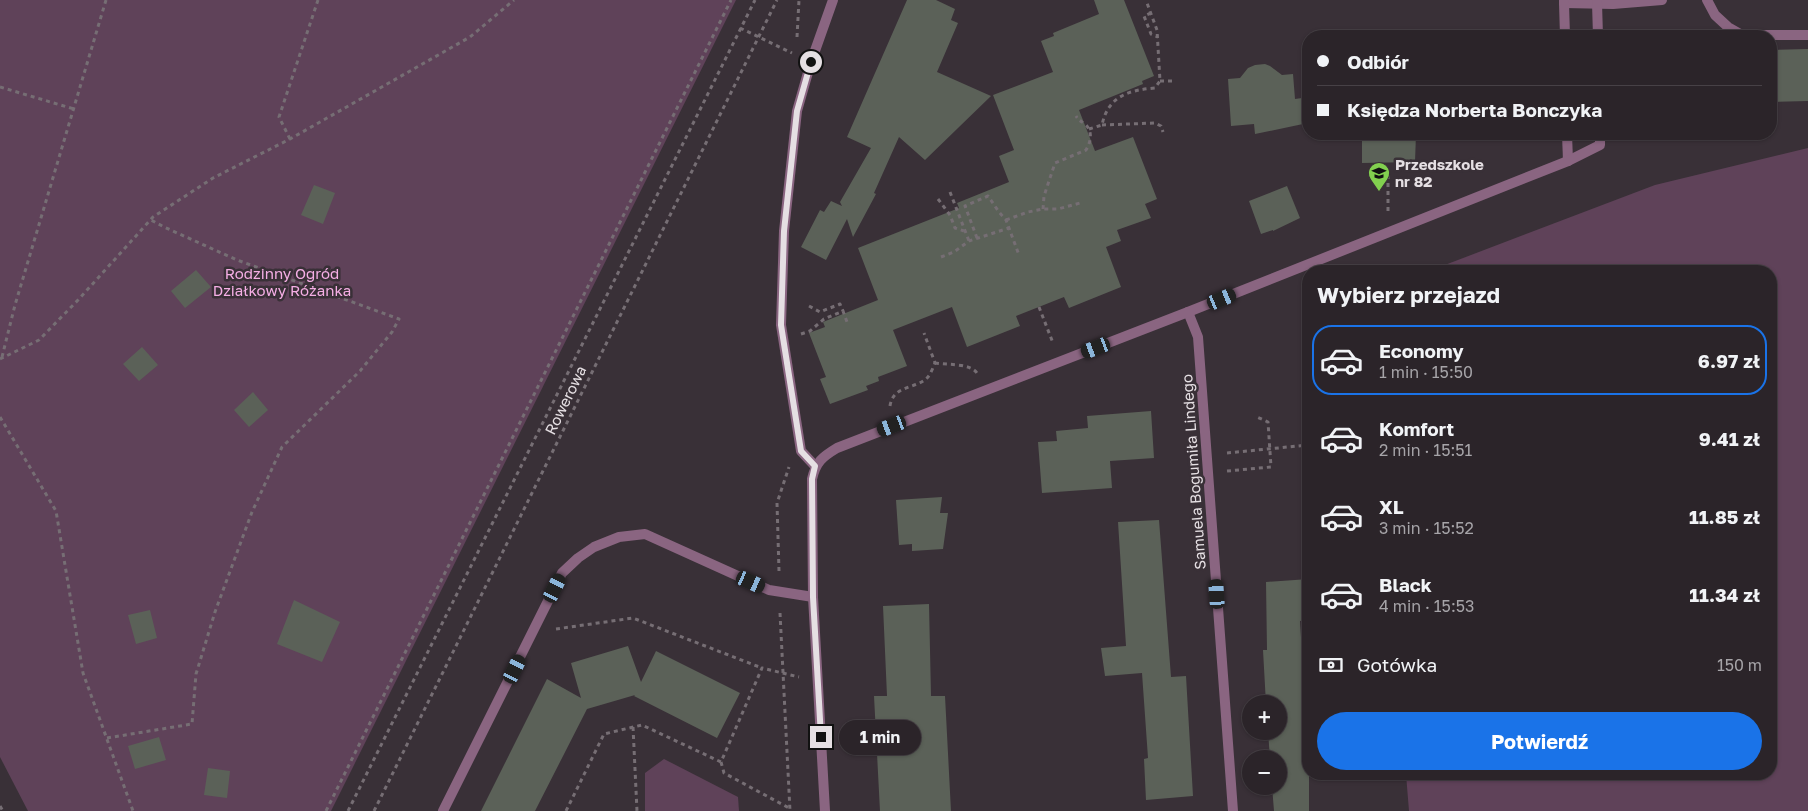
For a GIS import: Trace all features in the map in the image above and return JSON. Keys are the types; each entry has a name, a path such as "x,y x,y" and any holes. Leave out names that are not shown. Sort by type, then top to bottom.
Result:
{"street":[{"path":"815,466 801,451 781,325 784,231 797,111 811,62 833,0"},
{"path":"1565,30 1564,1 1597,3 1662,0"},
{"path":"1708,0 1715,15 1733,30"},
{"path":"1597,3 1598,30"},
{"path":"1777,35 1808,35"},
{"path":"1567,140 1568,161"},
{"path":"1306,265 1568,161 1600,145 1600,140"},
{"path":"825,811 813,597 812,479 815,466 825,455 837,448 1302,267"},
{"name":"Samuela Bogumiła Lindego","path":"1188,312 1198,337 1233,811"},
{"path":"443,811 562,573 578,558 594,547 619,537 645,534 769,590 813,597"}],"path":[{"path":"1,358 106,0"},
{"path":"290,139 279,116 318,0"},
{"path":"1,358 39,340 151,220 213,178 290,139 470,37 514,0"},
{"path":"326,811 731,0"},
{"path":"348,811 755,0"},
{"name":"Rowerowa","path":"374,811 777,0"},
{"path":"796,46 799,0"},
{"path":"1102,125 1106,114 1114,102 1138,89 1155,88 1160,81 1158,30 1147,3"},
{"path":"1150,13 1144,16 1151,34 1158,37"},
{"path":"740,28 796,54"},
{"path":"1160,81 1176,81"},
{"path":"0,86 74,109"},
{"path":"1043,209 1044,196 1055,163 1086,150 1091,138 1085,124 1078,120 1076,116"},
{"path":"1088,129 1102,125 1136,123 1158,124 1163,128 1163,132"},
{"path":"1388,171 1388,212"},
{"path":"950,192 969,241"},
{"path":"977,238 965,206 988,196 998,212 1006,220 1019,254"},
{"path":"938,199 950,215 955,228 965,231"},
{"path":"1006,220 1028,212 1058,209 1080,203"},
{"path":"107,738 192,724 196,674 215,612 252,512 282,447 360,371 392,332 399,319 237,260 151,220"},
{"path":"941,257 954,252 969,241 1009,228"},
{"path":"809,306 820,312 840,304 847,322"},
{"path":"1039,306 1060,362"},
{"path":"810,331 824,319 843,311"},
{"path":"889,412 891,401 900,391 927,378 935,363 924,333"},
{"path":"935,363 964,366 974,370 980,378"},
{"path":"0,417 56,511 83,673 133,811"},
{"path":"1222,471 1271,467 1268,422 1257,417"},
{"path":"1220,454 1302,445"},
{"path":"532,633 633,618 762,668 819,682"},
{"path":"762,668 721,762 724,773 789,808"},
{"path":"566,811 604,734 642,725 721,762"},
{"path":"633,727 637,811"},
{"path":"0,806 3,811"}],"green space":[{"name":"Rodzinny Ogród Działkowy Różanka","path":"0,0 736,0 331,811 28,811 0,757"},
{"path":"1808,148 1808,811 1409,811 1406,780 1777,780 1777,265 1445,265 1655,185"},
{"path":"664,759 738,797 739,811 645,811 645,773"}],"building":[{"path":"907,0 936,0 955,9 951,20 958,23 937,72 991,96 925,160 899,137 874,193 876,194 853,237 847,219 826,260 801,247 820,210 824,212 831,201 842,206 840,202 871,148 847,137"},
{"path":"1094,0 1124,0 1154,76 1142,81 1143,84 1079,110 1095,151 1133,137 1157,199 1145,204 1151,218 1117,230 1121,241 1106,247 1121,287 1069,308 1064,297 1016,316 1020,326 967,347 952,307 893,330 907,366 878,377 879,381 866,386 868,390 830,404 820,379 826,377 809,333 825,327 823,322 878,300 858,248 959,208 957,203 1009,182 999,156 1014,150 993,95 1053,72 1041,41 1054,36 1053,33 1099,14"},
{"path":"1808,49 1808,101 1777,102 1777,50"},
{"path":"1265,64 1282,75 1293,74 1295,99 1302,98 1302,124 1255,134 1254,124 1231,126 1228,79 1240,78 1248,68"},
{"path":"1362,140 1416,140 1415,162 1362,163"},
{"path":"314,185 335,193 323,224 301,215"},
{"path":"1287,186 1300,218 1273,231 1261,234 1249,201"},
{"path":"196,270 211,287 185,308 171,291"},
{"path":"142,347 158,365 139,381 123,364"},
{"path":"253,392 268,410 249,427 234,410"},
{"path":"1151,411 1154,458 1110,461 1112,488 1042,493 1038,442 1057,441 1056,431 1088,428 1087,416"},
{"path":"942,497 940,513 948,513 943,549 912,551 912,544 899,545 896,500"},
{"path":"1159,520 1171,677 1186,676 1193,796 1146,800 1144,759 1148,758 1142,673 1105,676 1101,648 1126,646 1118,522"},
{"path":"1302,579 1302,621 1300,621 1302,654 1302,780 1309,780 1309,811 1274,811 1273,795 1287,795 1287,750 1269,750 1269,740 1287,740 1287,695 1266,695 1263,650 1267,650 1266,582"},
{"path":"294,600 340,622 322,662 277,644"},
{"path":"929,604 931,696 945,696 951,811 880,811 874,696 887,696 883,606"},
{"path":"150,610 157,638 136,644 128,615"},
{"path":"628,646 641,682 656,651 740,693 717,738 635,695 587,709 535,811 481,811 547,679 581,698 571,663"},
{"path":"159,737 166,760 135,769 128,746"},
{"path":"208,768 230,771 227,798 204,795"}],"place":[{"name":"Przedszkole nr 82","path":"1379,192"}],"route":[{"path":"811,62 797,111 784,231 781,325 801,451 815,466 812,479 813,597 821,737"}]}
